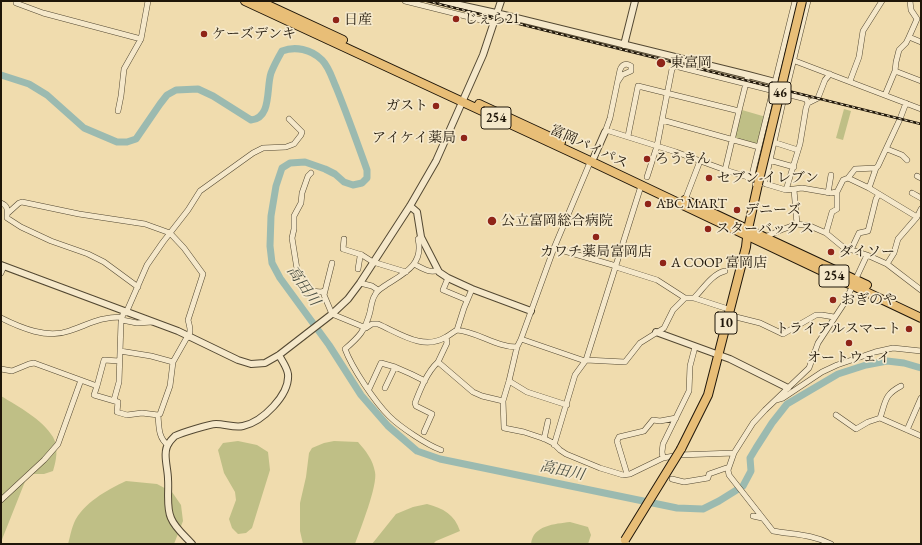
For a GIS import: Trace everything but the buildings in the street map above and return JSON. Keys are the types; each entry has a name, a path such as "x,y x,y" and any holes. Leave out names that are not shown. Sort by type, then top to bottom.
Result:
{"main road":[{"name":"富岡バイパス","path":"245,1 685,200 747,232 765,238 854,282 921,318"},
{"name":"富岡バイパス","path":"259,1 464,100"},
{"name":"46","path":"747,232 756,195 761,183 802,1"},
{"name":"富岡バイパス","path":"592,159 642,186 747,232 921,312"},
{"name":"10","path":"624,542 681,449 708,395 727,310 746,247 747,232"}],"street":[{"path":"16,1 16,3 43,13 141,39"},
{"path":"118,111 122,96 124,69 141,39 148,1"},
{"path":"405,1 493,22"},
{"path":"443,1 775,82 786,90 806,99 808,103"},
{"path":"1,273 2,265 124,315 153,322 189,336 238,360 251,364 264,363 279,355 325,320 348,299 410,206 436,161 464,100 483,55 501,1"},
{"path":"624,45 635,1"},
{"path":"775,82 795,1"},
{"path":"808,1 774,142 761,183 786,190 802,188 828,193 837,192"},
{"path":"850,81 859,57 863,31 882,1"},
{"path":"885,94 895,71 899,50 906,43 919,20 911,10 910,1"},
{"path":"909,37 921,42"},
{"path":"782,56 921,109"},
{"path":"647,177 657,146 672,69 675,66 773,90 786,90"},
{"path":"895,71 921,81"},
{"path":"786,190 794,167 806,108 808,103 818,98 825,80 830,74"},
{"path":"725,170 738,111 748,75"},
{"path":"618,81 605,131 554,248 517,347 503,401 504,428 544,438 553,443 566,454 610,472 627,474 663,458 686,454 734,453"},
{"path":"628,136 638,86 738,111"},
{"path":"756,195 754,188 756,179 752,175 773,90"},
{"path":"869,188 876,168 887,149 906,103"},
{"path":"114,400 119,382 119,361 124,315 147,265 188,210 200,191 252,153 263,148 286,147 294,144 302,132 289,119"},
{"path":"662,120 759,148"},
{"path":"605,131 628,136 750,178 754,176"},
{"path":"774,142 798,150"},
{"path":"887,149 902,155 907,160"},
{"path":"769,160 794,167"},
{"path":"685,200 700,161"},
{"path":"826,233 832,212 837,209 837,192 843,180 848,178 855,170 876,168"},
{"path":"312,173 308,176 302,193 301,203 294,216 292,238 297,269 304,287 311,291 325,291"},
{"path":"828,193 831,175"},
{"path":"848,178 869,188 917,217"},
{"path":"554,445 575,376 586,360 642,186"},
{"path":"794,190 797,224"},
{"path":"912,193 921,198"},
{"path":"851,250 859,233 868,231 876,199 879,194"},
{"path":"8,213 18,203 22,202 79,214 144,224 170,233 184,248 203,274 188,320 190,328 189,336 172,362 170,386 160,414 158,415 160,434 164,442 168,445"},
{"path":"1,203 6,206 8,210 7,218 9,220 51,241 88,254 104,262 138,287"},
{"path":"410,206 417,212 421,237 438,270 448,278 472,289 531,310"},
{"path":"887,264 894,253 898,239 917,217 921,209"},
{"path":"765,238 797,224 810,226 826,233 844,247 887,264 921,290"},
{"path":"366,328 374,295 378,290 406,272 414,264 417,260 419,250 418,239 421,237"},
{"path":"344,239 343,249 362,255 373,262 406,272"},
{"path":"554,248 657,280 685,298 694,298 727,310 736,317 760,323 784,334 816,315 834,317"},
{"path":"358,269 360,256 362,255"},
{"path":"831,544 820,538 773,531 729,476 729,467 734,453 753,423 809,368 818,343 845,302 867,255"},
{"path":"332,263 324,295 332,314 366,328"},
{"path":"414,264 430,271 436,272 438,270"},
{"path":"694,298 708,282 725,270"},
{"path":"448,278 443,290 468,300"},
{"path":"360,283 372,286 378,290"},
{"path":"441,450 428,444 391,417 369,389 349,359 345,349 372,324 378,324 420,342 434,341 446,337 457,330 472,289"},
{"path":"521,339 572,357 586,360 625,362 640,343 664,328 673,310 685,298"},
{"path":"1,318 27,329 52,333 68,331 99,319 124,315"},
{"path":"457,330 474,334 503,345 517,347"},
{"path":"656,332 730,359 788,388"},
{"path":"424,432 432,414 416,406 415,403 425,381 438,362 447,343 446,337"},
{"path":"663,458 663,444 689,391 690,366 695,347"},
{"path":"775,400 783,398 822,372 862,356 893,348 921,350"},
{"path":"120,351 151,356 172,362"},
{"path":"192,544 173,522 168,509 168,471 166,456 168,445 175,437 215,424 242,426 263,417 278,401 287,383 288,374 279,355"},
{"path":"119,361 104,360 94,395 118,402 117,412 127,415 142,413 158,415"},
{"path":"438,362 473,392 482,396 503,401"},
{"path":"1,369 12,372 34,363 97,386"},
{"path":"369,389 381,363 425,381"},
{"path":"385,388 395,368"},
{"path":"1,500 44,460 58,444 81,380"},
{"path":"509,381 528,392 567,405"},
{"path":"880,418 888,394 892,390 901,386"},
{"path":"907,430 921,400"},
{"path":"836,415 856,429 868,422 880,418 921,436"},
{"path":"627,474 617,441 619,437 644,432 653,420 660,421 676,418"},
{"path":"544,438 548,421"},
{"path":"672,479 684,482 708,478 709,474 729,467"},
{"path":"753,516 762,518"}],"green space":[{"path":"844,109 851,111 843,140 836,138"},
{"path":"742,110 766,117 759,142 757,144 736,139 735,136"},
{"path":"1,396 30,414 43,425 55,441 56,459 53,471 44,474 28,474 1,542"},
{"path":"238,441 257,445 268,452 270,470 252,528 246,533 238,534 232,528 229,519 236,500 235,492 224,473 218,450 223,443"},
{"path":"334,441 358,442 366,452 373,464 375,472 374,487 371,497 355,544 303,544 300,531 300,503 306,477 309,453 312,448"},
{"path":"126,481 157,484 172,492 181,505 183,521 174,544 68,544 74,523 83,509 96,498"},
{"path":"427,504 443,510 452,516 460,531 436,541 433,544 372,544 396,514 413,507"},
{"path":"570,522 588,527 591,535 588,544 531,544 536,533 540,529"}],"waterway":[{"name":"高田川","path":"1,75 29,84 47,95 84,128 117,142 127,142 136,139 167,95 176,90 198,89 213,96 251,120 258,118 265,108 271,73 282,51 297,49 308,51 318,56 327,66 344,107 367,170 367,178 362,183 353,185 344,182 335,174 325,169 305,162 290,163 282,168 276,186 271,216 270,246 272,263 280,278 329,345 361,395 388,426 417,451 440,459 677,508 703,509 743,486 751,471 750,458 772,423 787,404 838,374 866,365 887,361 904,363 921,368"}],"railway":[{"path":"427,1 921,124"}],"place":[{"name":"じぇら21","path":"456,19"},
{"name":"日産","path":"336,20"},
{"name":"ケーズデンキ","path":"204,34"},
{"name":"東富岡","path":"661,63"},
{"name":"ガスト","path":"436,106"},
{"name":"アイケイ薬局","path":"464,138"},
{"name":"ろうきん","path":"647,159"},
{"name":"セブン-イレブン","path":"709,178"},
{"name":"ABC MART","path":"648,204"},
{"name":"デニーズ","path":"737,210"},
{"name":"公立富岡総合病院","path":"492,221"},
{"name":"スターバックス","path":"708,229"},
{"name":"カワチ薬局富岡店","path":"596,237"},
{"name":"ダイソー","path":"831,252"},
{"name":"A COOP 富岡店","path":"663,263"},
{"name":"おぎのや","path":"833,300"},
{"name":"トライアルスマート","path":"909,329"},
{"name":"オートウェイ","path":"849,343"}]}
